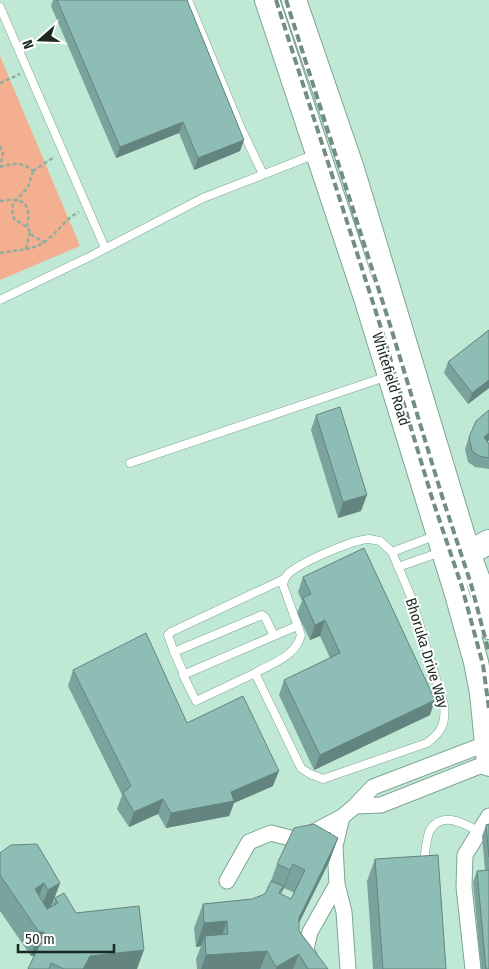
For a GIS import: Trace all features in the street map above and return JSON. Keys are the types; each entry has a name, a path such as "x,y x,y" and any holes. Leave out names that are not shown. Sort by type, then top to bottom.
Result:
{"main road":[{"name":"Whitefield Road","path":"267,0 390,376 457,594 481,647 482,693 488,758"},
{"name":"Whitefield Road","path":"294,0 352,169 468,553 485,586"},
{"path":"468,553 489,542"},
{"path":"485,586 489,627"}],"street":[{"path":"227,882 249,842 271,834 298,840 342,818 373,786 475,748 488,758 477,766 381,805 355,806"},
{"path":"473,969 464,887 465,855 489,816"},
{"path":"342,818 335,846 337,884 344,912 348,969"},
{"path":"315,969 306,950 310,932 337,884"}],"lane":[{"path":"188,0 240,126 263,174"},
{"path":"0,7 105,248"},
{"path":"0,300 203,198 318,153"},
{"path":"130,463 390,376"},
{"path":"284,580 285,592 301,635 295,649 255,673 196,702 168,638 171,632 284,580 291,572 302,565 360,540 380,541 392,552 441,543"},
{"path":"398,567 441,543"},
{"name":"Bhoruka Drive Way","path":"255,673 301,768 323,779 413,748 437,735 445,715 444,705 411,597 392,552"},
{"path":"174,652 259,616 265,617 274,636"},
{"path":"184,674 298,626"},
{"path":"425,854 430,831 437,822 446,819 457,821 480,832"}],"path":[{"path":"0,83 28,71"},
{"path":"0,146 3,154 0,167 20,164 33,171"},
{"path":"44,242 30,232 27,227 16,222 12,215 12,210 15,199 28,188 33,171 63,152"},
{"path":"0,201 15,199 24,203 29,216 27,227"},
{"path":"0,253 26,249 44,242 72,215 88,208"},
{"path":"26,249 30,232"}],"shaded area":[{"path":"0,56 80,246 0,280"}],"building":[{"path":"57,0 187,0 244,140 198,158 183,122 120,147"},
{"path":"489,330 489,380 472,393 448,362"},
{"path":"340,407 367,495 343,502 316,415"},
{"path":"489,410 489,433 484,437 489,444 489,458 479,456 472,451 469,437 476,421"},
{"path":"364,548 435,700 320,755 284,680 340,653 325,620 315,625 303,598 311,594 303,577"},
{"path":"146,633 187,723 243,696 279,771 231,792 234,801 171,813 163,799 134,812 123,793 131,786 73,670"},
{"path":"314,824 338,838 299,918 299,931 328,969 308,969 299,954 276,967 267,951 206,955 205,936 228,934 227,921 204,923 203,904 252,899 265,894 271,881 283,886 279,893 291,899 305,870 293,864 290,870 277,864 294,828"},
{"path":"489,824 489,857 486,825"},
{"path":"37,844 60,883 48,890 44,883 35,889 47,909 58,903 55,898 64,893 76,913 139,906 144,950 90,956 83,969 64,969 51,963 49,969 28,969 40,944 44,943 44,932 39,932 0,875 0,853 11,845"},
{"path":"438,855 446,969 383,969 375,859"},
{"path":"489,870 489,969 486,969 477,871"}],"railway":[{"path":"276,0 382,331 432,498 462,587 483,665 489,709"},
{"path":"286,0 471,584 489,653"}]}
